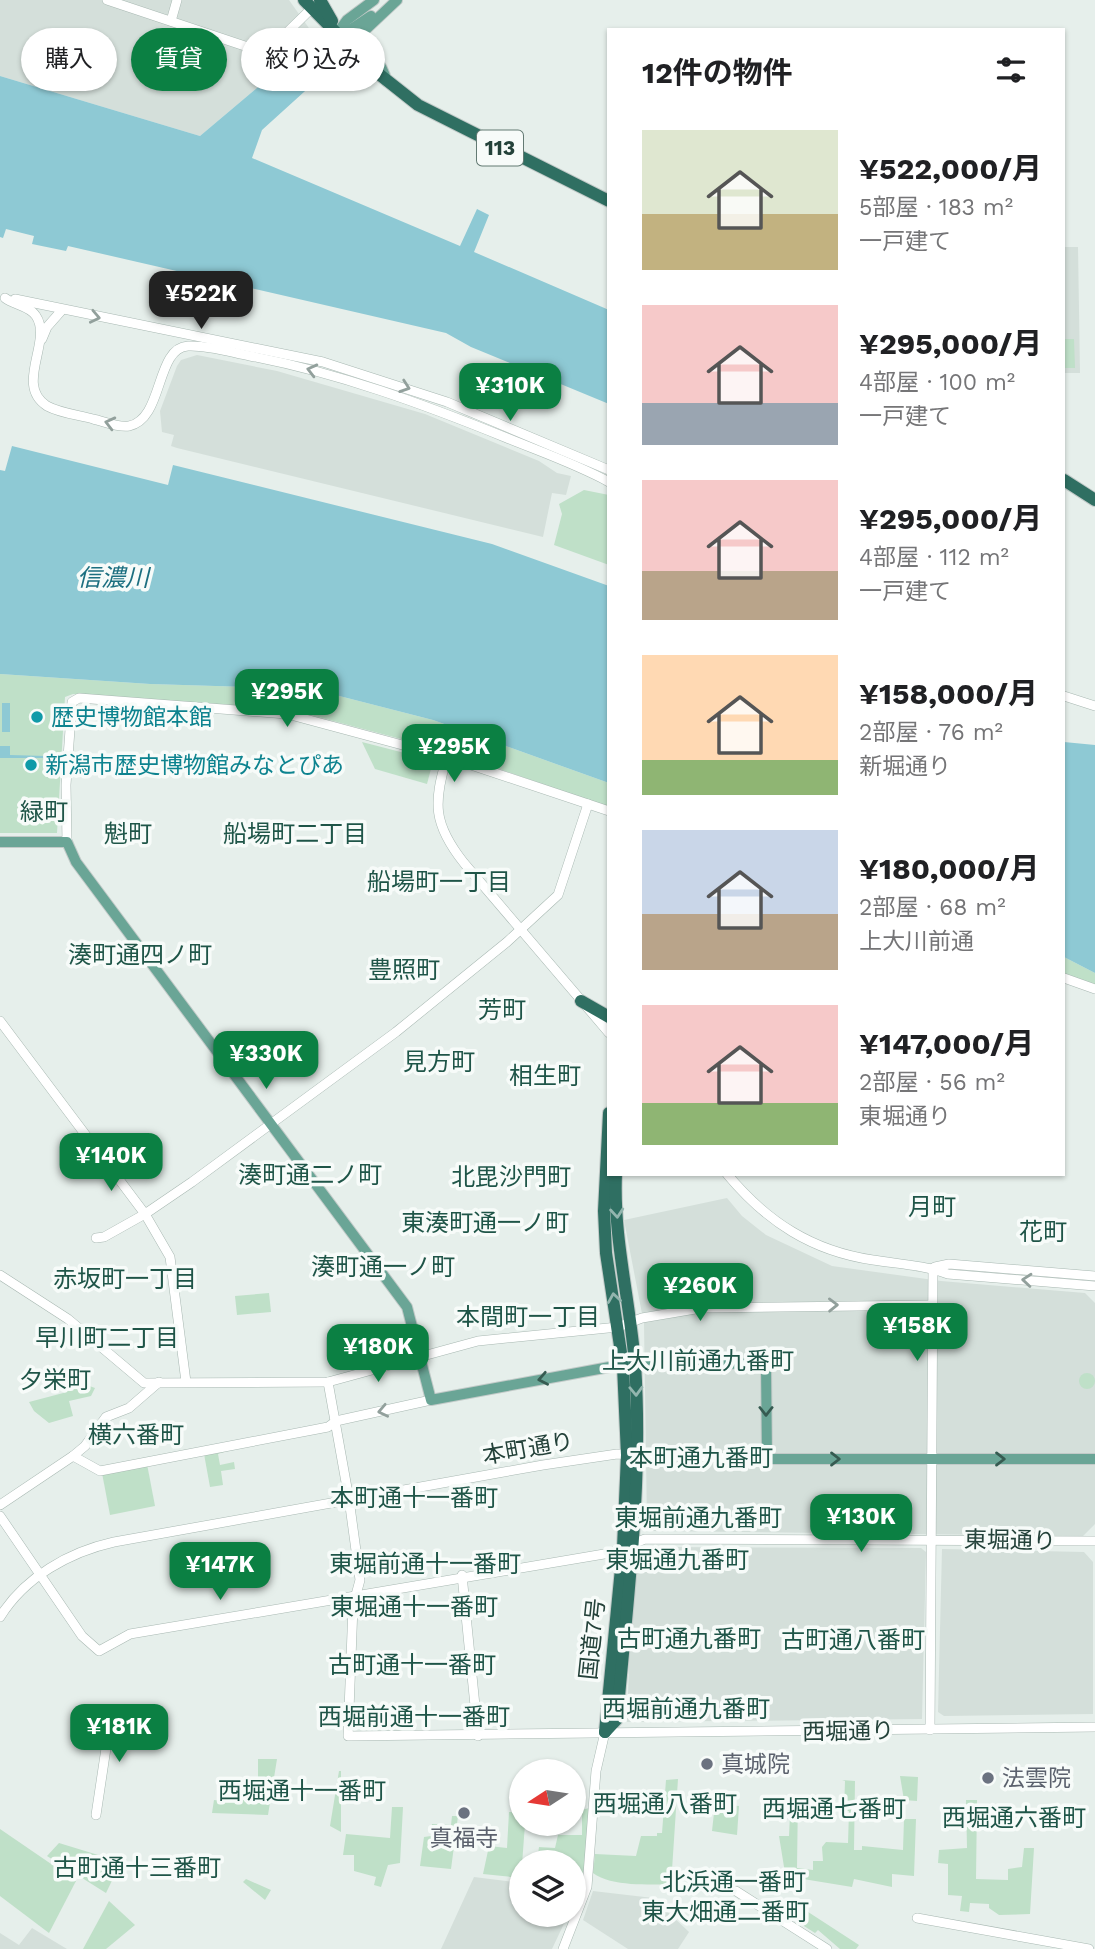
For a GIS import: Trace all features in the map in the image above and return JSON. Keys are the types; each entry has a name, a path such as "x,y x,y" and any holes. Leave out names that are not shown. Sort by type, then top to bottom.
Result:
{"highway":[{"name":"113","path":"312,3 334,28"},
{"name":"113","path":"386,81 446,121 607,200"},
{"path":"1065,481 1095,500"},
{"path":"581,1001 607,1016"},
{"name":"国道7号","path":"607,1152 604,1211 607,1253 624,1325"},
{"name":"国道7号","path":"605,1732 628,1546 632,1456 629,1365 624,1325 616,1176"}],"main road":[{"path":"341,28 347,20 374,0"},
{"path":"354,28 395,0"},
{"path":"386,81 381,64 364,44 363,32 395,0"},
{"path":"0,842 67,842 76,862 407,1307 431,1400 629,1365 766,1364 766,1459"},
{"name":"本町通り","path":"766,1459 1095,1460"}],"street":[{"path":"107,0 266,53 312,3"},
{"path":"171,21 177,0"},
{"path":"2,297 160,331 262,348 381,379 458,406 607,469"},
{"path":"2,297 37,317 40,328 34,386 45,405 123,426 137,423 144,416 177,348"},
{"path":"36,354 47,327 62,310"},
{"path":"160,331 172,339 177,348"},
{"path":"177,348 197,346 270,360 370,386 454,416 607,481"},
{"path":"1065,696 1095,706"},
{"path":"67,842 68,740 72,702 79,698 287,714 447,757 607,810"},
{"path":"447,757 437,798 438,815 444,834 607,1031"},
{"path":"96,1238 104,1237 145,1214 396,1032 521,930 558,895 588,804"},
{"path":"1065,978 1095,989"},
{"path":"0,1021 145,1214 170,1257 186,1382"},
{"path":"729,1176 764,1213 806,1240 852,1256 933,1268 948,1274 1095,1286"},
{"path":"933,1268 949,1264 1095,1276"},
{"path":"930,1730 933,1268"},
{"path":"0,1275 68,1319 144,1383 328,1382 478,1341 624,1325 642,1318 701,1308 933,1305"},
{"path":"0,1505 85,1446 106,1417 129,1408 159,1382"},
{"path":"328,1382 349,1499 360,1580 358,1593"},
{"path":"72,1456 100,1471 327,1427 336,1421 431,1400"},
{"name":"本町通り","path":"0,1618 17,1594 41,1575 82,1550 94,1547 543,1465 632,1456 766,1459"},
{"path":"0,1516 41,1575"},
{"name":"東堀通り","path":"41,1575 82,1636 99,1651 130,1634 628,1546 645,1539 1095,1541"},
{"path":"462,1576 478,1735"},
{"name":"西堀通り","path":"358,1593 353,1606 348,1736 1095,1727"},
{"path":"96,1815 108,1735 119,1730 159,1735"},
{"path":"563,1949 587,1887 596,1771 605,1732"},
{"path":"736,1891 827,1949"},
{"path":"917,1918 1089,1949"}],"shaded area":[{"path":"0,0 289,0 309,28 241,28 241,91 253,91 200,136 50,91 117,91 117,28 21,28 21,82 0,76"},
{"path":"1065,247 1078,247 1080,373 1065,373"},
{"path":"197,355 277,371 425,414 539,461 557,473 571,476 566,495 552,493 543,537 171,446 174,435 162,432 160,411 177,366 181,360"},
{"path":"727,1198 742,1216 766,1235 832,1266 941,1281 1085,1293 1095,1303 1095,1524 1083,1536 653,1531 647,1524 644,1324 624,1220"},
{"path":"650,1547 921,1548 926,1552 922,1719 627,1722 633,1556"},
{"path":"942,1549 1084,1552 1093,1562 1093,1714 944,1716 938,1712"},
{"path":"474,1877 509,1881 509,1927 562,1927 552,1949 441,1949"},
{"path":"593,1891 653,1898 689,1932 678,1949 628,1949 586,1922 586,1911"},
{"path":"32,1928 67,1949 0,1949 0,1933 19,1945"}],"green space":[{"path":"1065,339 1074,339 1075,368 1065,368"},
{"path":"584,490 607,495 607,564 554,545 562,514 559,504"},
{"path":"0,674 150,684 312,689 433,720 607,782 607,806 450,752 288,709 73,694 65,697 57,833 0,833"},
{"path":"362,742 424,758 432,765 427,784 375,769"},
{"path":"1065,958 1095,973 1095,987 1065,974"},
{"path":"269,1293 271,1312 237,1315 235,1296"},
{"path":"1087,1373 1093,1375 1093,1387 1087,1389 1081,1387 1079,1381 1081,1375"},
{"path":"84,1384 95,1388 91,1396 69,1401 73,1416 49,1423 34,1411 29,1402 67,1392 68,1389"},
{"path":"236,1448 218,1454 220,1465 234,1462 235,1469 221,1471 223,1485 210,1487 204,1454"},
{"path":"147,1464 155,1506 110,1515 102,1473"},
{"path":"258,1759 277,1759 268,1815 212,1813 214,1800 241,1803 242,1797 262,1799 263,1778 258,1777"},
{"path":"341,1771 341,1832 330,1826"},
{"path":"900,1776 918,1777 917,1801 904,1800"},
{"path":"678,1779 671,1885 620,1883 593,1873 595,1854 636,1856 641,1836 657,1836 657,1833 662,1833 666,1780"},
{"path":"842,1780 855,1781 854,1850 862,1850 862,1846 903,1850 904,1819 916,1819 914,1876 892,1874 892,1887 854,1879 852,1887 797,1878 790,1887 780,1881 785,1873 779,1836 789,1836 790,1814 784,1814 784,1796 798,1796 797,1868 813,1870 813,1861 823,1861 822,1847 826,1842 848,1843 849,1811 844,1811 845,1781"},
{"path":"966,1800 977,1800 976,1879 1008,1880 1008,1869 1022,1867 1024,1848 1034,1848 1030,1914 999,1915 989,1908 989,1904 970,1903 969,1912 960,1911 962,1896 948,1895 948,1864 938,1863 939,1850 967,1848"},
{"path":"715,1804 739,1806 737,1835 712,1831"},
{"path":"392,1807 403,1807 400,1863 388,1865 381,1887 374,1885 376,1877 354,1871 354,1855 343,1855 346,1834 390,1838"},
{"path":"589,1808 586,1850 539,1850 539,1847 555,1848 558,1836 586,1836 586,1809"},
{"path":"509,1812 509,1836 524,1836 523,1850 509,1850 509,1877 483,1874 489,1846 507,1848"},
{"path":"452,1816 458,1816 451,1869 420,1866 424,1837 431,1836 432,1824 451,1825"},
{"path":"0,1829 76,1881 49,1933 0,1896"},
{"path":"59,1843 121,1862 106,1893 47,1856"},
{"path":"246,1879 271,1890 265,1900 243,1882"},
{"path":"109,1901 135,1925 106,1949 83,1949"},
{"path":"802,1908 859,1945 856,1949 840,1949 818,1930 815,1933 804,1926 806,1922 797,1916"}],"water":[{"path":"0,76 21,82 21,91 50,91 200,136 253,91 305,91 262,130 252,158 460,246 477,209 489,215 474,252 607,309 607,403 471,347 446,333 68,246 66,251 32,244 34,236 6,229 3,238 0,237"},
{"name":"信濃川","path":"12,446 168,485 173,465 492,544 607,585 607,782 433,720 312,689 150,684 0,674 0,470 5,471"},
{"path":"2,703 10,703 10,732 2,732"},
{"path":"1065,742 1095,745 1095,973 1065,958"},
{"path":"0,746 10,746 10,755 46,758 0,758"}],"place":[{"name":"歴史博物館本館","path":"37,717"},
{"name":"新潟市歴史博物館みなとぴあ","path":"31,765"},
{"name":"真城院","path":"707,1764"},
{"name":"法雲院","path":"988,1778"},
{"name":"真福寺","path":"464,1813"}],"district":[{"name":"緑町","path":"44,812"},
{"name":"魁町","path":"128,834"},
{"name":"船場町二丁目","path":"295,834"},
{"name":"船場町一丁目","path":"439,882"},
{"name":"湊町通四ノ町","path":"140,955"},
{"name":"豊照町","path":"404,970"},
{"name":"芳町","path":"502,1010"},
{"name":"見方町","path":"439,1062"},
{"name":"相生町","path":"545,1076"},
{"name":"湊町通二ノ町","path":"310,1175"},
{"name":"北毘沙門町","path":"511,1177"},
{"name":"月町","path":"932,1207"},
{"name":"東湊町通一ノ町","path":"485,1223"},
{"name":"花町","path":"1043,1232"},
{"name":"湊町通一ノ町","path":"383,1267"},
{"name":"赤坂町一丁目","path":"125,1279"},
{"name":"本間町一丁目","path":"528,1317"},
{"name":"早川町二丁目","path":"107,1338"},
{"name":"上大川前通九番町","path":"698,1361"},
{"name":"夕栄町","path":"55,1380"},
{"name":"横六番町","path":"136,1435"},
{"name":"本町通九番町","path":"701,1458"},
{"name":"本町通十一番町","path":"414,1498"},
{"name":"東堀前通九番町","path":"698,1518"},
{"name":"東堀通九番町","path":"677,1560"},
{"name":"東堀前通十一番町","path":"425,1564"},
{"name":"東堀通十一番町","path":"414,1607"},
{"name":"古町通九番町","path":"689,1639"},
{"name":"古町通八番町","path":"853,1640"},
{"name":"古町通十一番町","path":"412,1665"},
{"name":"西堀前通九番町","path":"686,1709"},
{"name":"西堀前通十一番町","path":"414,1717"},
{"name":"西堀通十一番町","path":"302,1791"},
{"name":"西堀通八番町","path":"665,1804"},
{"name":"西堀通七番町","path":"834,1809"},
{"name":"西堀通六番町","path":"1014,1818"},
{"name":"古町通十三番町","path":"137,1868"},
{"name":"北浜通一番町","path":"734,1882"},
{"name":"東大畑通二番町","path":"725,1912"}]}
